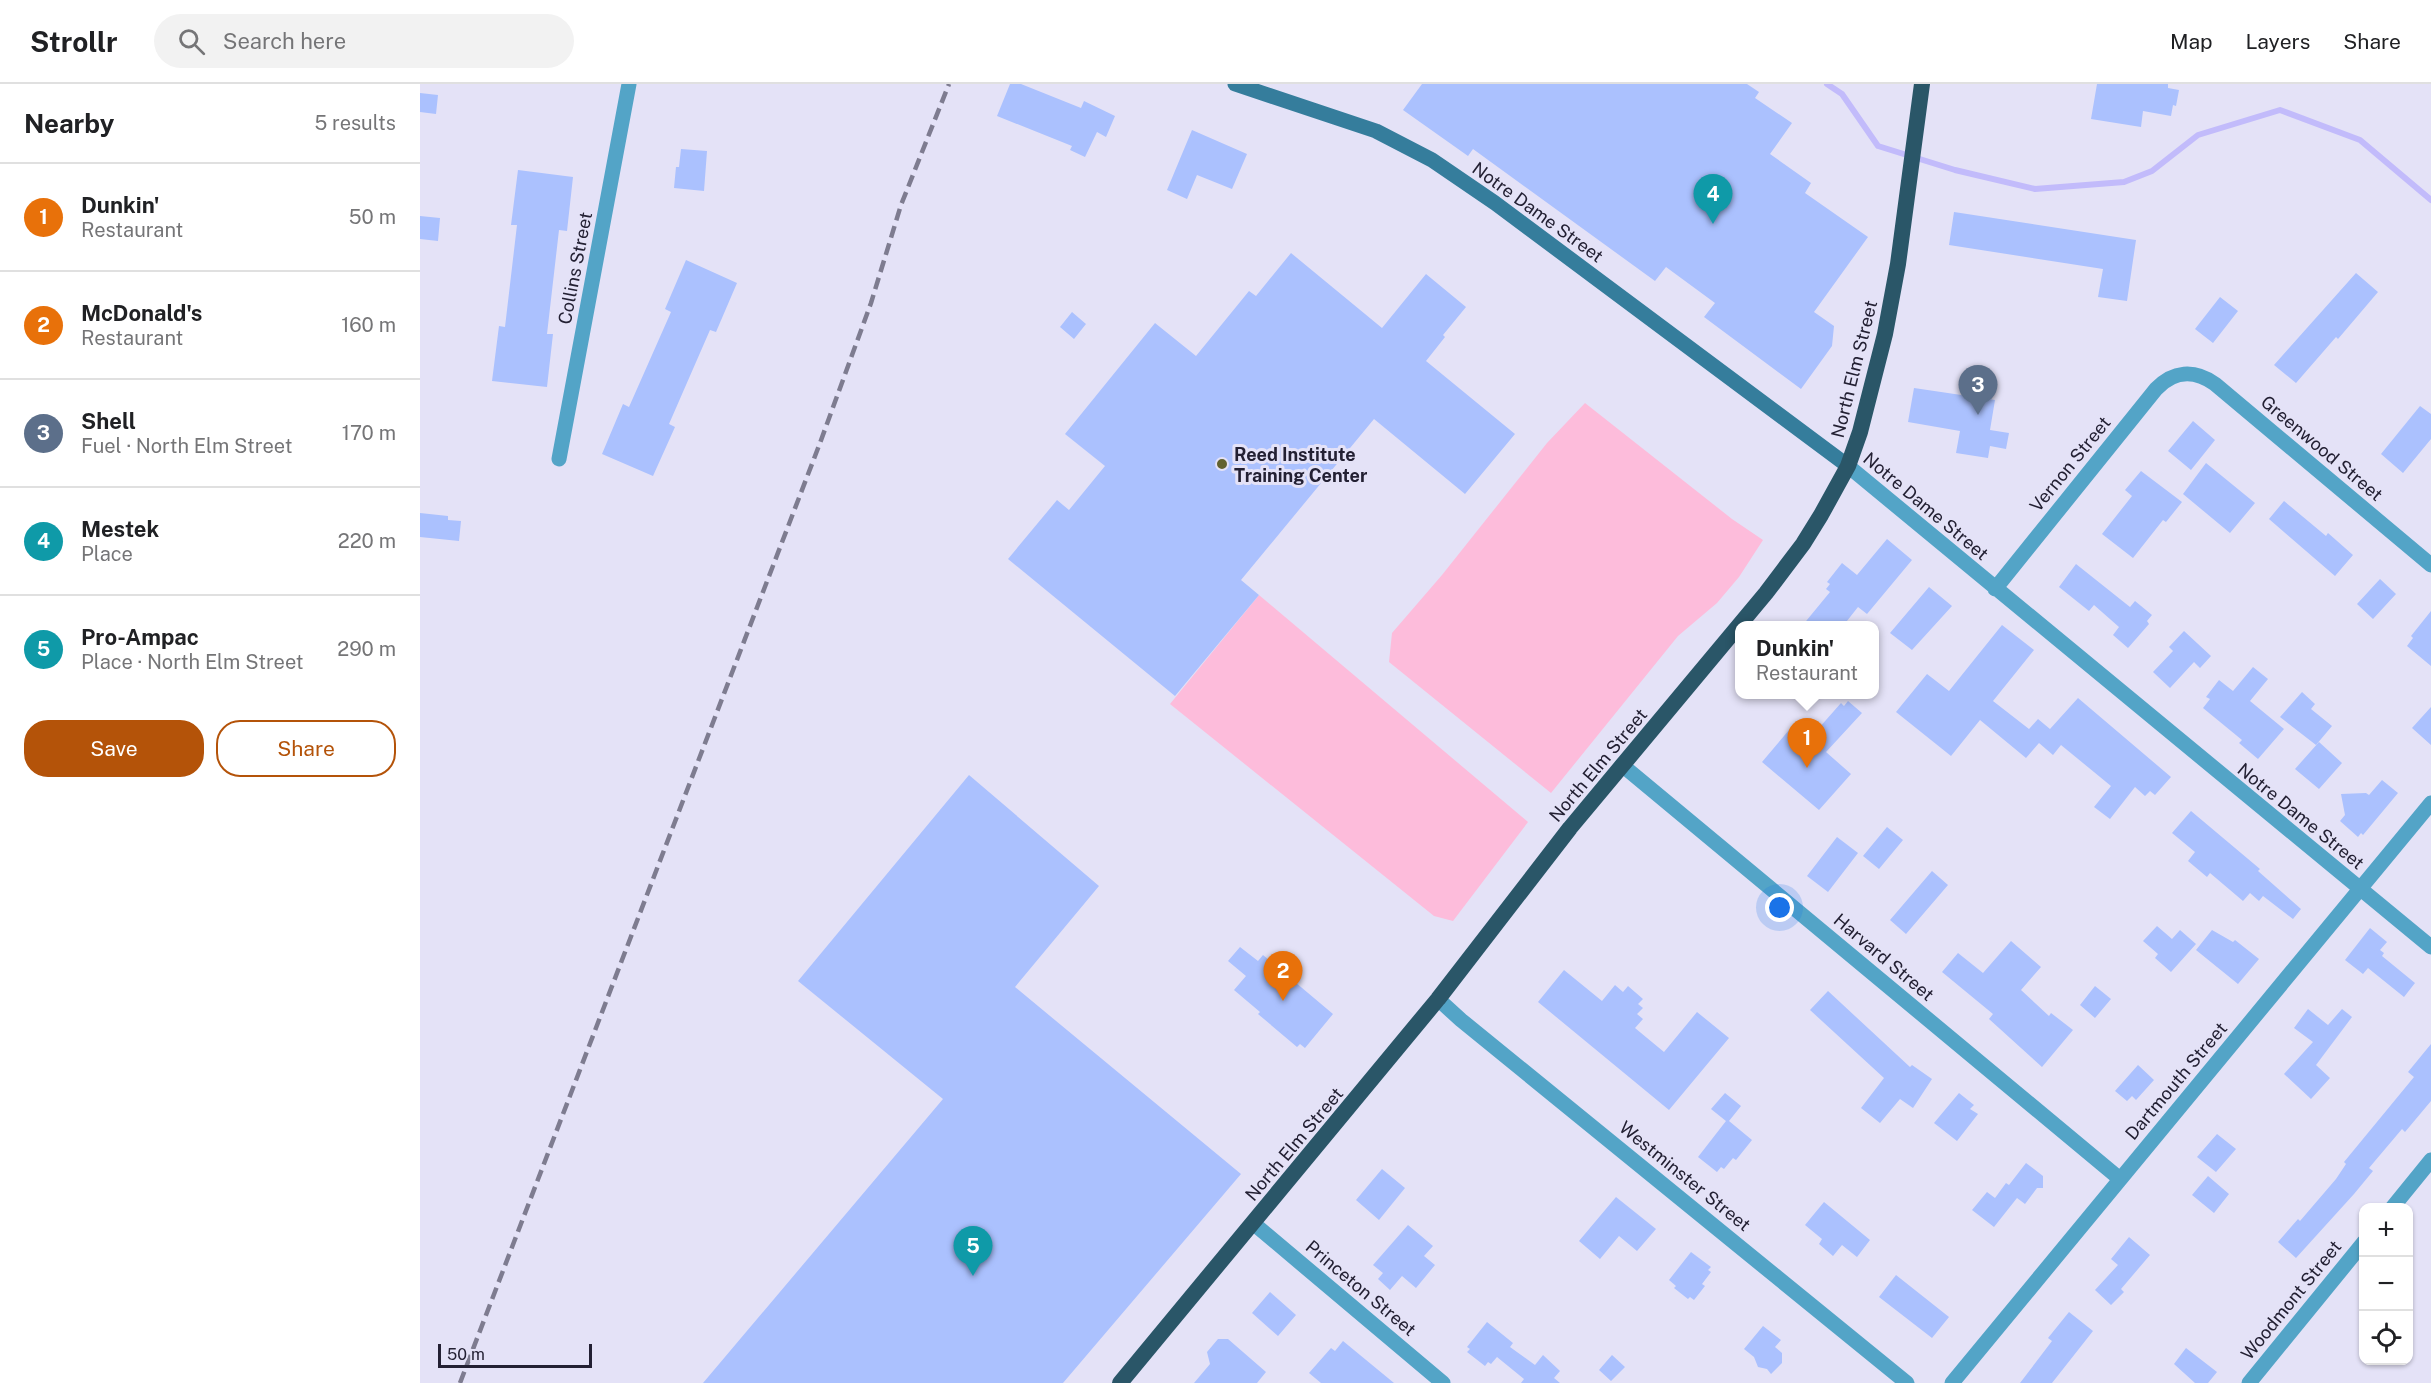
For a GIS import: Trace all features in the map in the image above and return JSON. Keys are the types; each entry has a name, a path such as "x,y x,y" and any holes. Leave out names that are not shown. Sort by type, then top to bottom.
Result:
{"highway":[{"name":"North Elm Street","path":"1743,621 1797,552 1848,466 1869,402 1885,334 1898,264 1922,84"},
{"name":"North Elm Street","path":"1120,1383 1438,999 1570,828 1735,630"}],"main road":[{"name":"Notre Dame Street","path":"1236,84 1376,131 1432,160 1495,203 1848,466"}],"street":[{"name":"Collins Street","path":"558,459 629,84"},
{"name":"Greenwood Street","path":"2183,373 2196,374 2215,384 2431,565"},
{"name":"Vernon Street","path":"1995,589 2156,389 2172,376 2183,373"},
{"name":"Notre Dame Street","path":"1848,466 2431,947"},
{"name":"Harvard Street","path":"1622,765 2120,1179"},
{"name":"Dartmouth Street","path":"1952,1383 2431,803"},
{"name":"Westminster Street","path":"1438,999 1907,1383"},
{"path":"2396,1203 2431,1161"},
{"name":"Princeton Street","path":"1254,1223 1443,1383"},
{"name":"Woodmont Street","path":"2248,1383 2359,1248"}],"shaded area":[{"path":"1585,403 1732,519 1763,540 1739,577 1717,603 1678,636 1551,793 1389,662 1392,633 1442,575 1547,443"},
{"path":"1259,595 1528,822 1453,921 1434,916 1170,704"}],"building":[{"path":"1010,84 1021,84 1081,108 1084,101 1115,116 1106,137 1097,132 1085,157 1070,150 1072,146 997,116"},
{"path":"1422,84 1747,84 1759,92 1755,98 1792,123 1770,154 1811,183 1805,193 1868,237 1814,312 1834,326 1832,346 1801,389 1704,317 1715,303 1666,267 1655,281 1473,149 1468,156 1403,110"},
{"path":"2097,84 2168,84 2168,88 2179,90 2176,106 2173,105 2171,116 2143,111 2141,127 2091,119"},
{"path":"420,93 438,95 436,114 420,112"},
{"path":"1192,130 1247,154 1232,189 1197,175 1187,199 1167,190"},
{"path":"681,149 707,151 704,191 674,188"},
{"path":"518,170 573,177 567,231 559,230 547,334 553,334 547,387 492,381 499,326 505,327 517,225 511,225"},
{"path":"1954,212 2136,240 2127,301 2098,297 2103,269 1949,245"},
{"path":"420,216 440,218 438,241 420,239"},
{"name":"Reed Institute Training Center","path":"1291,253 1382,328 1426,274 1466,307 1443,335 1445,337 1426,361 1515,434 1465,494 1374,419 1241,580 1259,595 1175,696 1008,559 1057,500 1069,510 1105,466 1065,434 1155,323 1196,356 1249,291 1256,296"},
{"path":"686,260 737,283 716,332 710,330 669,424 675,427 653,476 602,454 623,404 629,407 671,312 665,309"},
{"path":"2356,273 2378,292 2296,383 2274,365"},
{"path":"2220,297 2238,311 2213,343 2195,329"},
{"path":"1072,312 1086,324 1074,339 1060,327"},
{"path":"1914,388 1995,400 1990,430 2009,433 2006,449 1990,446 1988,458 1956,453 1960,431 1908,422"},
{"path":"2420,406 2431,414 2431,439 2403,473 2381,454"},
{"path":"2193,421 2215,440 2191,470 2168,451"},
{"path":"2206,463 2255,503 2230,533 2183,494"},
{"path":"2141,471 2182,502 2166,522 2163,520 2133,558 2102,534 2132,496 2125,490"},
{"path":"2284,501 2326,536 2328,533 2353,555 2335,576 2269,519"},
{"path":"420,513 448,516 448,520 461,521 459,541 420,537"},
{"path":"1887,539 1912,560 1867,614 1858,607 1847,621 1806,621 1830,592 1826,589 1830,584 1827,582 1842,563 1857,575"},
{"path":"2076,564 2130,607 2135,601 2152,615 2147,621 2149,624 2128,648 2113,635 2119,627 2094,605 2089,611 2059,587"},
{"path":"2380,579 2396,594 2373,619 2357,604"},
{"path":"1929,587 1952,606 1912,650 1890,633"},
{"path":"2431,611 2431,666 2407,646 2413,638 2411,636"},
{"path":"2002,625 2034,650 1993,701 2029,729 2038,719 2050,729 2078,698 2171,777 2155,795 2150,791 2145,796 2135,787 2110,819 2094,807 2111,786 2061,745 2053,755 2039,743 2026,758 1980,720 1951,756 1896,712 1927,674 1949,691"},
{"path":"2184,631 2211,656 2200,668 2194,662 2170,688 2153,672 2173,651 2169,647"},
{"path":"2253,667 2268,679 2250,701 2284,729 2258,759 2239,743 2242,740 2203,708 2210,699 2206,697 2219,680 2233,691"},
{"path":"2302,692 2315,704 2311,709 2332,726 2316,745 2280,717"},
{"path":"1848,701 1862,713 1826,752 1851,774 1819,810 1762,762 1795,723 1811,737 1841,703 1844,706"},
{"path":"2431,707 2431,745 2412,728"},
{"path":"2319,742 2342,763 2319,789 2295,769"},
{"path":"969,775 1099,886 1015,987 1241,1174 1063,1383 703,1383 943,1099 798,981"},
{"path":"2382,780 2398,793 2363,835 2361,833 2358,837 2340,821 2345,815 2341,794 2366,793 2369,795"},
{"path":"2191,811 2260,869 2258,871 2301,909 2293,919 2263,896 2259,901 2250,893 2243,901 2210,873 2207,877 2188,861 2195,852 2172,833"},
{"path":"1887,827 1903,840 1879,869 1863,856"},
{"path":"1837,837 1858,853 1828,892 1807,876"},
{"path":"1932,871 1948,885 1906,934 1890,920"},
{"path":"2157,926 2172,939 2180,930 2196,944 2171,972 2155,958 2158,954 2143,941"},
{"path":"2370,928 2387,942 2380,950 2384,953 2382,956 2415,983 2404,997 2368,968 2363,974 2345,960"},
{"path":"2212,930 2233,942 2235,940 2259,959 2238,984 2196,950"},
{"path":"2011,941 2041,967 2021,990 2049,1016 2051,1013 2073,1030 2042,1067 1989,1019 1993,1014 1942,972 1958,953 1983,973"},
{"path":"1240,947 1258,961 1263,955 1333,1014 1305,1048 1300,1044 1297,1047 1234,990 1246,976 1228,961"},
{"path":"1564,970 1602,1001 1615,985 1623,992 1628,986 1643,999 1638,1004 1643,1008 1637,1014 1643,1019 1635,1028 1664,1052 1697,1012 1729,1038 1669,1110 1538,1002"},
{"path":"2095,986 2111,999 2095,1018 2080,1005"},
{"path":"1828,991 1910,1067 1912,1065 1932,1079 1913,1108 1900,1099 1880,1123 1861,1108 1884,1078 1810,1010"},
{"path":"2308,1009 2328,1025 2342,1009 2352,1017 2316,1065 2330,1078 2311,1099 2284,1074 2313,1042 2294,1028"},
{"path":"2431,1044 2431,1101 2405,1132 2402,1129 2369,1168 2373,1171 2296,1258 2278,1242 2298,1219 2300,1221 2336,1179 2346,1164 2344,1162 2414,1077 2408,1072"},
{"path":"2138,1065 2154,1080 2136,1100 2132,1096 2127,1101 2115,1091"},
{"path":"1725,1093 1741,1106 1729,1121 1752,1140 1736,1160 1733,1158 1724,1169 1721,1167 1717,1172 1698,1157 1726,1121 1711,1109"},
{"path":"1959,1093 1974,1105 1970,1109 1978,1114 1957,1141 1934,1123"},
{"path":"2217,1134 2236,1149 2216,1172 2197,1157"},
{"path":"2026,1163 2043,1176 2043,1188 2037,1188 2025,1204 2017,1198 1994,1227 1972,1210 1987,1192 1995,1198 2006,1183 2009,1185"},
{"path":"1382,1169 1405,1188 1379,1220 1356,1200"},
{"path":"2208,1176 2229,1194 2214,1213 2192,1195"},
{"path":"1616,1197 1656,1229 1637,1251 1619,1236 1600,1259 1579,1241"},
{"path":"1824,1202 1870,1240 1857,1257 1842,1245 1833,1256 1819,1244 1822,1239 1805,1225"},
{"path":"1408,1225 1433,1246 1424,1256 1435,1265 1416,1288 1402,1276 1390,1290 1378,1279 1383,1273 1373,1265"},
{"path":"2129,1237 2150,1255 2121,1289 2124,1292 2111,1305 2095,1290 2118,1265 2111,1259"},
{"path":"1691,1252 1711,1267 1708,1270 1711,1272 1702,1284 1705,1286 1694,1300 1690,1297 1688,1299 1674,1288 1676,1286 1669,1280"},
{"path":"1896,1275 1949,1317 1932,1338 1879,1297"},
{"path":"1270,1292 1296,1315 1278,1336 1252,1313"},
{"path":"2069,1312 2093,1331 2052,1383 2020,1383 2052,1341 2048,1338"},
{"path":"1487,1322 1513,1343 1510,1347 1535,1365 1543,1355 1560,1371 1554,1378 1560,1383 1521,1383 1524,1379 1497,1357 1491,1364 1488,1362 1485,1366 1467,1352 1470,1349 1467,1347"},
{"path":"1763,1326 1781,1340 1775,1347 1782,1353 1782,1363 1771,1374 1767,1369 1758,1367 1754,1357 1744,1349"},
{"path":"1218,1339 1228,1339 1266,1372 1257,1383 1194,1383 1210,1364 1207,1352"},
{"path":"1343,1341 1394,1383 1321,1383 1309,1373 1331,1348 1335,1351"},
{"path":"2186,1348 2217,1372 2208,1383 2195,1383 2174,1364"},
{"path":"1612,1355 1625,1367 1611,1381 1599,1370"}],"waterway":[{"path":"1827,84 1842,94 1878,146 1955,170 2035,189 2124,182 2152,171 2198,135 2280,110 2360,140 2431,200"}],"railway":[{"path":"460,1383 820,443 871,303 901,205 949,84"}],"place":[{"name":"Mestek","path":"1713,224"},
{"name":"Shell","path":"1978,415"},
{"name":"Reed Institute Training Center","path":"1222,464"},
{"name":"Dunkin'","path":"1807,768"},
{"name":"McDonald's","path":"1283,1001"},
{"name":"Pro-Ampac","path":"973,1276"}]}
